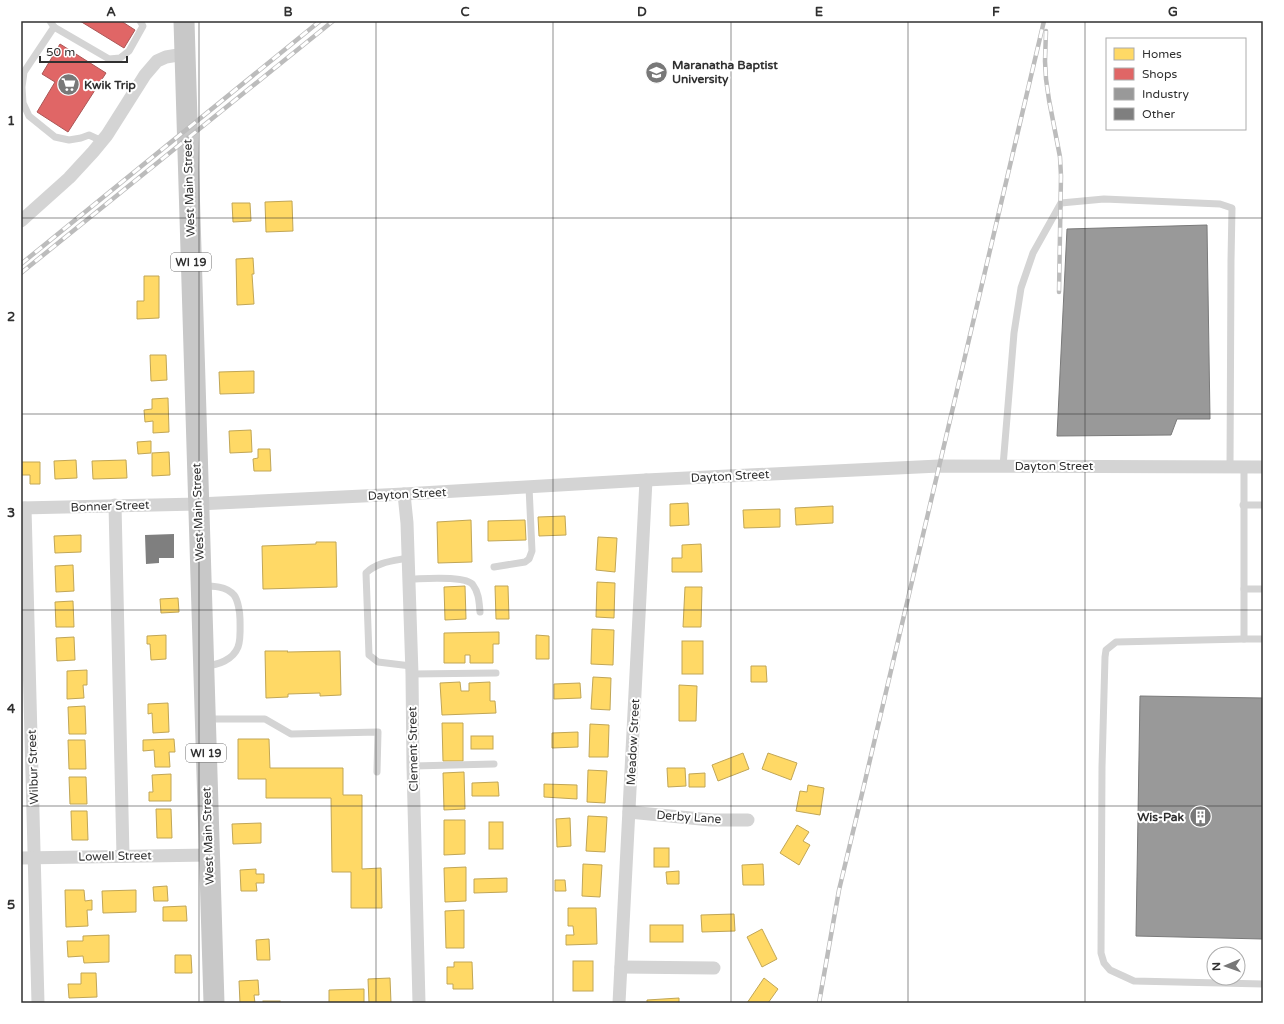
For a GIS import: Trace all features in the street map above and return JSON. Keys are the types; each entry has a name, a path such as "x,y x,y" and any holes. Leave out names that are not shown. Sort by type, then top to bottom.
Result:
{"main road":[{"name":"West Main Street","path":"184,21 214,1003"}],"street":[{"path":"21,221 69,178 102,141 145,75 158,60 184,54"},
{"name":"Dayton Street","path":"198,504 939,466 1263,467"},
{"name":"Meadow Street","path":"619,1003 646,480"},
{"name":"Clement Street","path":"404,494 409,579 419,1003"},
{"name":"Bonner Street","path":"23,508 198,504"},
{"path":"115,505 123,856"},
{"name":"Wilbur Street","path":"23,508 35,858 38,1003"},
{"name":"Derby Lane","path":"629,812 710,820 748,820"},
{"name":"Lowell Street","path":"21,858 209,855"},
{"path":"621,967 714,968"}],"lane":[{"path":"102,141 89,135 69,140 56,137 30,116 23,103 22,87 24,72 52,24 109,59 120,58 129,51 143,26 140,21"},
{"path":"1003,466 1014,333 1021,288 1033,253 1060,203 1104,198 1220,204 1232,208 1230,467"},
{"path":"1244,467 1244,638"},
{"path":"494,566 525,562 530,559 532,550 528,487"},
{"path":"1243,505 1263,505"},
{"path":"408,558 384,562 366,573 369,655 378,662 411,670 496,673"},
{"path":"409,579 462,578 472,583 478,592 480,612"},
{"path":"201,586 221,587 234,596 240,612 239,647 231,657 218,665 203,667"},
{"path":"1244,589 1263,589"},
{"path":"1263,639 1244,638 1116,642 1106,650 1102,767 1101,954 1104,963 1110,970 1134,981 1263,984"},
{"path":"205,719 265,719 291,734 378,732 377,772"},
{"path":"413,766 494,764"}],"building: Homes":[{"path":"292,201 293,231 266,232 265,202"},
{"path":"232,203 250,203 251,221 233,222"},
{"path":"253,258 254,274 252,274 254,304 237,305 236,259"},
{"path":"144,276 159,276 159,318 137,319 137,301 144,301"},
{"path":"150,355 166,355 167,380 151,381"},
{"path":"254,371 254,393 220,394 219,372"},
{"path":"168,398 169,432 153,433 153,421 145,422 144,410 152,409 152,399"},
{"path":"251,430 252,452 230,453 229,431"},
{"path":"151,441 151,453 138,454 137,442"},
{"path":"258,449 270,449 271,471 254,471 253,459 258,458"},
{"path":"169,452 170,475 152,476 152,453"},
{"path":"76,460 77,478 55,479 54,461"},
{"path":"126,460 127,478 93,479 92,461"},
{"path":"21,462 40,462 40,484 30,484 30,475 21,475"},
{"path":"688,503 689,525 670,526 670,504"},
{"path":"833,506 833,523 796,525 795,508"},
{"path":"780,509 780,527 744,528 743,510"},
{"path":"565,516 566,535 539,536 538,517"},
{"path":"471,520 472,562 438,563 437,522"},
{"path":"525,520 526,540 488,541 488,521"},
{"path":"81,535 81,552 55,553 54,536"},
{"path":"598,537 617,538 615,572 596,570"},
{"path":"316,542 336,542 337,587 263,589 262,546 316,544"},
{"path":"701,544 702,572 672,572 672,558 682,558 682,545"},
{"path":"73,565 74,591 56,592 55,566"},
{"path":"597,582 615,583 614,618 596,617"},
{"path":"465,586 466,619 445,620 444,587"},
{"path":"495,586 508,586 509,619 496,619"},
{"path":"685,587 702,587 701,627 683,627"},
{"path":"178,598 179,612 161,613 160,599"},
{"path":"73,601 74,627 56,627 55,602"},
{"path":"592,629 614,630 613,665 591,664"},
{"path":"499,632 499,644 493,644 493,663 470,663 470,655 465,655 465,663 444,663 444,633"},
{"path":"166,635 166,659 151,660 150,644 147,644 147,636"},
{"path":"536,635 549,636 549,659 536,659"},
{"path":"74,637 75,660 57,661 56,638"},
{"path":"682,641 703,641 703,674 682,674"},
{"path":"265,651 340,651 341,695 320,696 320,693 288,694 288,697 266,698"},
{"path":"751,666 766,666 767,682 751,682"},
{"path":"87,670 87,685 83,685 84,698 67,699 67,671"},
{"path":"593,677 611,678 610,710 591,709"},
{"path":"460,682 461,691 469,691 469,683 490,682 490,701 495,701 496,713 442,715 440,683"},
{"path":"580,683 581,698 554,699 554,684"},
{"path":"679,685 697,686 696,721 679,721"},
{"path":"168,703 169,732 153,733 152,713 148,714 148,704"},
{"path":"85,706 86,734 69,734 68,707"},
{"path":"442,723 463,723 463,761 443,761"},
{"path":"590,724 609,725 608,757 589,757"},
{"path":"578,732 578,747 552,748 552,733"},
{"path":"471,736 493,736 493,749 471,749"},
{"path":"174,739 175,752 169,752 170,767 155,767 154,750 143,751 143,740"},
{"path":"238,739 269,739 270,768 343,768 343,795 362,795 362,869 381,868 382,908 351,908 351,872 332,872 331,798 266,798 266,779 238,779"},
{"path":"68,740 85,740 86,769 69,769"},
{"path":"743,753 749,769 718,781 712,765"},
{"path":"768,753 797,763 791,780 762,769"},
{"path":"667,768 685,768 686,786 668,787"},
{"path":"588,770 607,771 605,803 587,802"},
{"path":"464,772 465,809 444,810 443,773"},
{"path":"705,773 705,787 689,787 689,774"},
{"path":"171,774 171,801 149,801 149,792 153,792 152,775"},
{"path":"69,777 86,777 87,804 70,804"},
{"path":"498,782 499,796 472,796 472,783"},
{"path":"544,784 577,785 577,799 544,797"},
{"path":"808,785 824,788 820,815 796,811 800,791 807,792"},
{"path":"156,809 171,809 172,838 157,838"},
{"path":"71,811 87,811 88,840 72,840"},
{"path":"588,816 607,817 605,852 586,851"},
{"path":"570,818 571,846 557,847 556,819"},
{"path":"444,820 465,820 465,854 444,855"},
{"path":"489,822 503,822 503,849 489,849"},
{"path":"261,823 261,843 233,844 232,824"},
{"path":"797,825 809,832 803,841 810,845 799,865 780,853"},
{"path":"654,848 669,848 669,867 654,867"},
{"path":"583,864 602,865 600,897 582,896"},
{"path":"763,864 764,885 743,885 742,865"},
{"path":"466,867 466,901 445,902 444,868"},
{"path":"256,869 256,874 264,874 264,883 256,883 257,891 241,891 240,870"},
{"path":"679,871 679,884 667,884 666,872"},
{"path":"507,878 507,892 474,893 474,879"},
{"path":"555,880 565,880 566,891 555,891"},
{"path":"167,886 168,901 154,901 153,887"},
{"path":"65,890 84,890 85,901 92,900 92,910 87,910 88,926 66,927"},
{"path":"136,890 136,912 103,913 102,891"},
{"path":"186,906 187,921 163,921 163,907"},
{"path":"568,908 596,908 597,944 566,945 566,935 574,935 573,926 568,926"},
{"path":"464,910 464,948 446,948 445,911"},
{"path":"734,914 735,931 702,932 701,915"},
{"path":"650,925 683,925 683,942 650,942"},
{"path":"762,929 777,959 762,967 747,937"},
{"path":"109,935 109,962 84,963 83,956 68,957 67,941 83,941 83,936"},
{"path":"269,939 270,960 257,960 256,940"},
{"path":"175,955 191,955 192,973 175,973"},
{"path":"573,961 593,961 593,991 573,991"},
{"path":"454,962 472,962 473,989 453,989 453,984 447,984 447,967 454,967"},
{"path":"81,973 96,973 97,997 69,998 68,984 81,984"},
{"path":"390,978 391,1003 369,1003 368,979"},
{"path":"764,978 778,989 768,1003 747,1003"},
{"path":"258,980 259,995 254,995 255,1003 240,1003 239,981"},
{"path":"364,989 364,1003 329,1003 329,990"},
{"path":"679,998 679,1003 647,1003 647,1000"},
{"path":"263,1001 280,1001 280,1003 263,1003"}],"building: Shops":[{"path":"80,21 121,21 135,30 124,48"},
{"path":"60,44 106,73 68,132 37,112 55,82 42,74"}],"building: Industry":[{"path":"1207,225 1210,419 1177,419 1171,435 1057,436 1067,229"},
{"name":"Wis-Pak","path":"1140,696 1263,698 1263,939 1136,936"}],"building: Other":[{"path":"174,534 174,558 159,558 159,563 146,564 145,535"}],"railway":[{"path":"21,264 320,21"},
{"path":"21,273 333,21"},
{"path":"819,1003 839,890 1044,21"},
{"path":"1046,31 1046,79 1060,157 1061,176 1059,292"}],"place":[{"name":"Maranatha Baptist University","path":"657,72"},
{"name":"Kwik Trip","path":"69,85"},
{"name":"Wis-Pak","path":"1200,817"}]}
